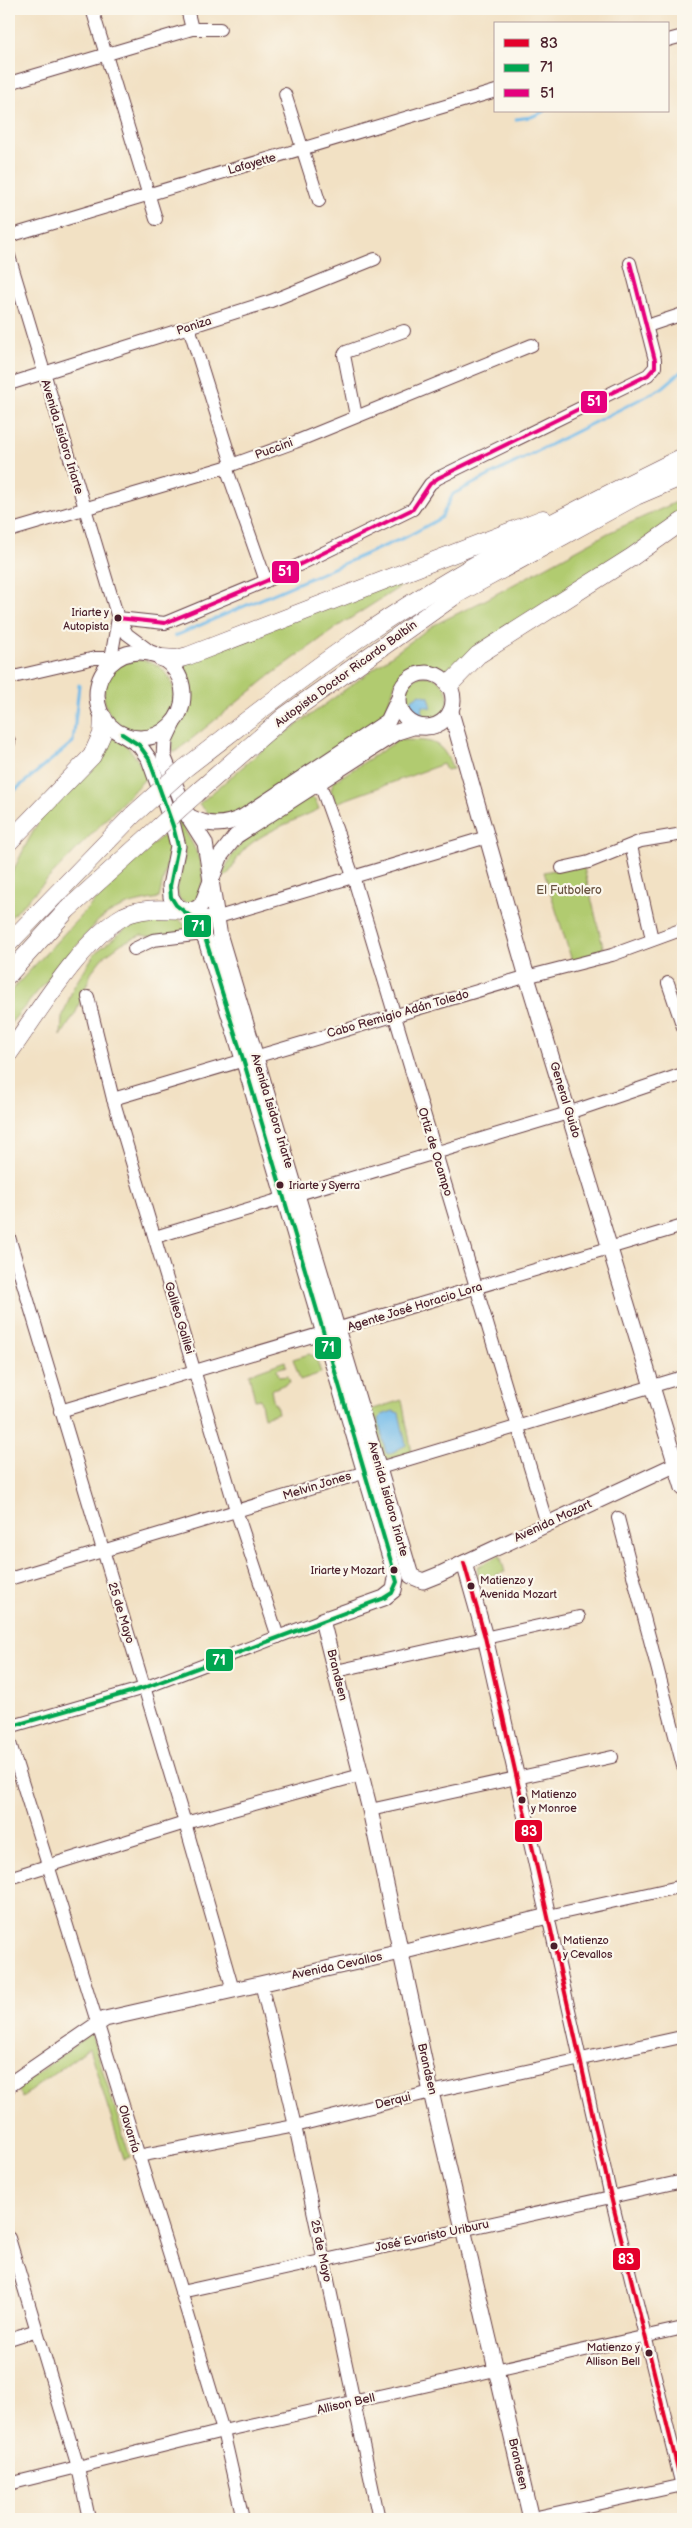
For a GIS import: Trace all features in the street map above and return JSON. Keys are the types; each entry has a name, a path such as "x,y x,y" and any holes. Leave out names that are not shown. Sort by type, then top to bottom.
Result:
{"highway":[{"name":"Autopista Doctor Ricardo Balbín","path":"9,943 133,815 184,769 354,641 443,585 593,502 683,457"},
{"name":"Autopista Doctor Ricardo Balbín","path":"9,974 67,910 284,716 457,594 636,496 683,476"},
{"path":"158,656 177,659 188,656 593,502"},
{"path":"449,685 478,655 624,562 683,521"},
{"path":"9,842 92,756 102,734 104,718"},
{"path":"9,1053 58,984 109,927 124,916 140,910 187,912"}],"main road":[{"path":"133,652 158,656 175,671 182,688 183,700 172,723 162,732 149,737 135,738 122,734 104,718 98,706 97,693 99,681 107,664 133,652"},
{"path":"187,912 196,909 202,904 221,855 236,836 397,732 413,727 425,728 440,724 451,712 453,694 449,685 436,674 418,673 404,683 388,721 243,817 232,822 210,825 188,816"},
{"path":"398,700 400,708 409,722 425,728"},
{"name":"General Guido","path":"451,712 568,1113 653,1386 680,1463 683,1488"},
{"name":"Avenida Isidoro Iriarte","path":"172,723 165,740 164,758 188,816 205,843 215,918 209,937"},
{"name":"Avenida Isidoro Iriarte","path":"122,734 144,751 154,772 177,838 177,858 170,891 176,905 187,912 209,937 250,1058 372,1469 409,1572 414,1579 423,1581"},
{"name":"Avenida Mozart","path":"423,1581 464,1564 680,1463"},
{"name":"Avenida Isidoro Iriarte","path":"322,1620 363,1606 392,1593 396,1586 396,1578 372,1469"},
{"path":"464,1564 484,1637 548,1916"},
{"name":"Brandsen","path":"322,1620 362,1775 431,2092 497,2370 530,2519"},
{"name":"Avenida Cevallos","path":"9,2085 96,2023 548,1916"}],"street":[{"path":"92,9 156,219"},
{"path":"187,9 192,29"},
{"path":"9,83 192,29 220,28"},
{"path":"670,39 683,36"},
{"name":"Lafayette","path":"9,236 494,92"},
{"path":"286,94 320,201"},
{"name":"Avenida Isidoro Iriarte","path":"9,256 118,618 127,634 158,656"},
{"name":"Paniza","path":"9,384 271,301 375,259"},
{"path":"118,618 128,617 165,623 266,580 413,509 430,484 438,478 648,375 655,367 655,360 630,263"},
{"path":"647,326 683,314"},
{"path":"189,327 229,465 266,580"},
{"path":"356,416 344,355 346,352 404,331"},
{"name":"Puccini","path":"9,532 229,465 301,439 532,344"},
{"name":"Avenida Isidoro Iriarte","path":"107,664 118,618"},
{"path":"9,678 94,658 107,664"},
{"name":"Ortiz de Ocampo","path":"320,781 353,876 548,1524"},
{"path":"562,868 589,862 651,839 683,834"},
{"path":"187,912 215,918 486,837"},
{"path":"631,846 652,940"},
{"name":"Cabo Remigio Adán Toledo","path":"113,1099 394,1015 612,954 683,929"},
{"path":"134,949 153,940 209,937"},
{"path":"668,983 683,1028"},
{"name":"Galileo Galilei","path":"88,997 113,1099 236,1510 278,1637"},
{"path":"155,1237 435,1151 568,1113 683,1074"},
{"name":"Agente José Horacio Lora","path":"60,1411 477,1289 683,1226"},
{"name":"25 de Mayo","path":"9,1237 185,1823 233,1990"},
{"name":"Melvin Jones","path":"9,1579 103,1553 236,1510 683,1377"},
{"path":"618,1518 683,1766"},
{"path":"336,1671 579,1617"},
{"path":"9,1727 144,1688 322,1620"},
{"name":"Olavarría","path":"9,1740 223,2431 243,2519"},
{"path":"370,1810 612,1757"},
{"path":"9,1878 185,1823 362,1775"},
{"name":"Avenida Cevallos","path":"548,1916 683,1886"},
{"path":"530,2519 683,2487 611,2197 548,1916"},
{"name":"25 de Mayo","path":"261,1983 295,2126 379,2519"},
{"name":"Derqui","path":"138,2156 295,2126 431,2092 677,2038"},
{"name":"José Evaristo Uriburu","path":"181,2292 683,2181"},
{"path":"10,2246 78,2467 90,2519"},
{"name":"Allison Bell","path":"9,2484 223,2431 683,2328"},
{"path":"9,2339 37,2330"}],"green space":[{"path":"683,499 683,513 452,672 446,674 433,668 419,668 404,675 396,681 385,714 245,809 222,818 207,812 199,804 260,752 432,626 485,600 608,533"},
{"path":"436,564 340,625 271,675 174,753 172,742 174,732 187,703 189,692 186,679 178,664"},
{"path":"132,660 146,660 159,666 168,675 174,688 172,708 164,720 146,730 132,730 119,724 110,715 104,702 104,688 110,675 119,666"},
{"path":"420,676 430,676 442,682 447,690 447,708 442,716 434,721 420,722 412,719 405,712 402,704 402,694 405,686 412,679"},
{"path":"109,737 122,742 127,747 137,759 146,778 9,919 9,879 28,841 39,821"},
{"path":"399,740 427,741 439,746 444,751 453,769 446,770 443,764 336,803 331,790 333,782"},
{"path":"308,797 315,799 319,809 279,827 250,844 240,854 229,873 222,878 227,864 245,840 269,821"},
{"path":"175,814 193,845 201,867 201,889 196,901 187,904 179,899 177,889 185,855"},
{"path":"171,829 172,841 159,898 127,905 98,921 9,1025 9,993 128,865"},
{"name":"El Futbolero","path":"583,864 604,951 572,961 544,872"},
{"path":"165,916 180,920 192,933 155,937 141,935 122,943 103,957 92,971 76,1012 61,1036 62,1018 73,988 95,953 137,920"},
{"path":"309,1354 316,1357 321,1373 300,1380 293,1359"},
{"path":"285,1361 286,1366 277,1369 279,1377 288,1376 290,1382 271,1390 278,1413 264,1417 260,1399 255,1400 249,1374"},
{"path":"402,1400 412,1453 384,1460 367,1411"},
{"path":"500,1555 505,1572 479,1580 477,1567"},
{"path":"91,2033 130,2157 124,2159 89,2048 22,2097 17,2089"}],"water":[{"path":"420,694 429,697 432,708 423,706 421,711 424,714 418,716 410,710 410,701"},
{"path":"393,1411 399,1413 406,1445 389,1454 386,1453 378,1419 382,1415"}],"waterway":[{"path":"516,119 531,117 543,112"},
{"path":"175,636 408,536 441,518 453,494 662,388 683,370"},
{"path":"9,795 73,742 79,685"}],"transit line":[{"name":"51","path":"118,618 165,623 266,581 413,509 430,484 438,478 648,375 655,367 655,360 630,263"},
{"name":"71","path":"9,1727 144,1688 384,1598 392,1593 397,1582 243,1059 206,941 194,919 176,905 171,897 170,886 178,846 173,826 149,759 139,745 122,734"},
{"name":"83","path":"464,1563 485,1637 611,2197 683,2490"}],"place":[{"name":"Iriarte y Autopista","path":"118,618"},
{"name":"Iriarte y Syerra","path":"280,1185"},
{"name":"Iriarte y Mozart","path":"394,1570"},
{"name":"Matienzo y Avenida Mozart","path":"471,1586"},
{"name":"Matienzo y Monroe","path":"522,1800"},
{"name":"Matienzo y Cevallos","path":"554,1946"},
{"name":"Matienzo y Allison Bell","path":"649,2353"}]}
